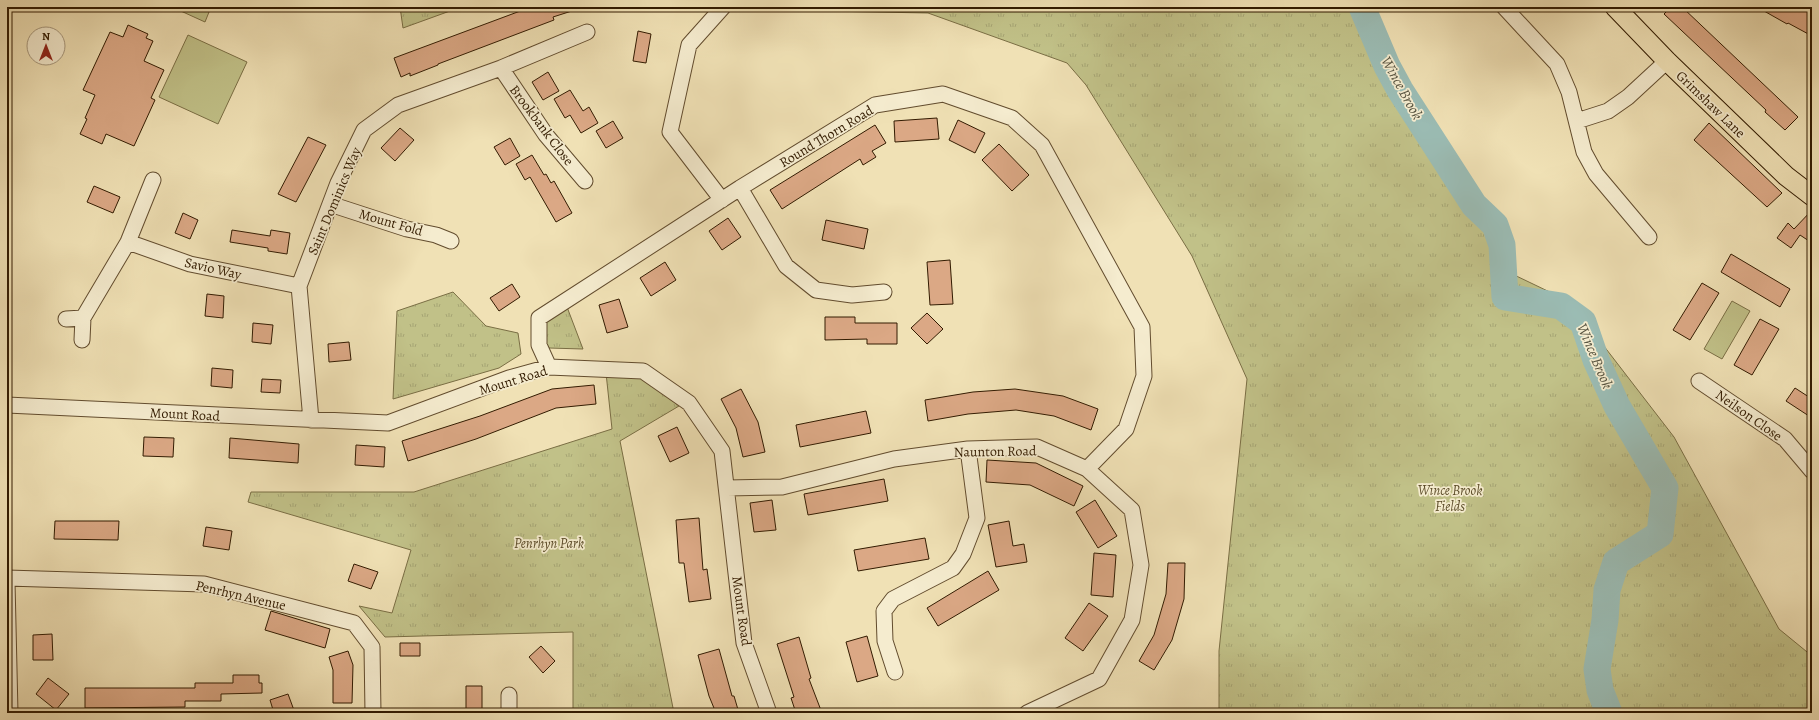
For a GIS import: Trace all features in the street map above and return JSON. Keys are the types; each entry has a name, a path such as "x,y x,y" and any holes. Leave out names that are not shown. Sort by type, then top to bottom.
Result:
{"main road":[{"name":"Grimshaw Lane","path":"1615,7 1667,61 1786,176 1812,196"}],"street":[{"path":"722,200 670,132 690,45 723,7"},
{"path":"1504,7 1557,64 1569,92 1584,152 1596,174 1649,237"},
{"name":"Saint Dominics Way","path":"311,420 299,286 338,183 364,130 398,106 500,68 588,32"},
{"path":"1577,121 1608,111 1628,97 1667,61"},
{"name":"Brookbank Close","path":"500,68 546,135 585,181"},
{"name":"Round Thorn Road","path":"549,367 538,345 538,318 740,188 875,105 943,94 1012,118 1042,145 1142,327 1144,376 1126,429 1087,469"},
{"path":"82,340 83,318 128,242 153,180"},
{"path":"740,188 786,266 816,290 852,295 884,292"},
{"name":"Mount Fold","path":"330,204 407,229 436,235 451,240"},
{"name":"Savio Way","path":"128,242 190,264 299,286"},
{"path":"66,320 83,318"},
{"name":"Mount Road","path":"7,405 388,423 509,378 549,367 643,371 689,404 722,451 744,643 769,713"},
{"name":"Neilson Close","path":"1699,381 1785,439 1812,471"},
{"name":"Naunton Road","path":"727,488 782,487 894,459 968,448 1036,447 1087,469 1132,510 1141,565 1132,620 1099,680 1027,713"},
{"path":"896,672 885,641 884,611 893,599 954,568 963,554 977,518 968,448"},
{"name":"Penrhyn Avenue","path":"7,578 204,584 354,623 372,647 374,713"},
{"path":"7,582 10,713"},
{"path":"508,695 509,713"}],"green space":[{"path":"172,7 211,7 205,22"},
{"path":"400,7 461,7 403,28"},
{"name":"Wince Brook Fields","path":"825,7 1371,7 1386,45 1416,102 1451,163 1487,207 1504,225 1508,272 1583,308 1600,341 1674,437 1779,629 1812,656 1812,713 1219,713 1219,651 1247,379 1192,256 1086,85 1067,63 928,13 823,11"},
{"path":"188,35 247,62 218,124 159,97"},
{"path":"453,292 486,326 518,333 521,354 499,368 393,399 397,311"},
{"path":"1732,301 1750,311 1722,359 1704,349"},
{"path":"567,307 583,349 549,348 542,336 545,322"},
{"name":"Penrhyn Park","path":"606,373 641,375 679,406 620,441 674,713 573,713 573,632 385,637 359,606 392,613 411,550 248,502 251,492 414,492 612,429"}],"building":[{"path":"531,7 577,7 578,9 553,17 554,20 410,76 410,73 401,77 394,58"},
{"path":"1671,7 1682,7 1798,117 1785,130 1765,112 1766,110 1664,14"},
{"path":"1757,7 1812,7 1812,36 1788,23 1787,24"},
{"path":"128,25 148,34 146,38 153,41 144,61 164,70 151,98 155,100 134,146 106,134 102,144 80,134 95,95 83,90 110,32 123,37"},
{"path":"638,31 651,34 646,63 633,61"},
{"path":"548,72 559,91 543,100 532,82"},
{"path":"570,90 583,111 589,107 598,123 581,133 570,115 565,118 554,99"},
{"path":"937,118 939,139 895,142 894,121"},
{"path":"958,120 985,133 975,153 949,140"},
{"path":"613,121 623,138 606,148 596,131"},
{"path":"1709,123 1782,193 1767,207 1694,140"},
{"path":"875,125 886,143 872,151 876,157 863,165 860,159 782,209 770,190"},
{"path":"400,128 414,140 395,161 381,148"},
{"path":"308,137 326,145 296,202 278,194"},
{"path":"510,138 520,156 505,165 494,147"},
{"path":"999,144 1029,175 1012,191 982,160"},
{"path":"532,155 544,175 546,174 551,183 554,181 572,213 556,222 530,177 525,180 516,164"},
{"path":"94,186 120,197 113,213 87,202"},
{"path":"1812,210 1812,243 1800,235 1791,248 1777,238 1788,223 1794,229"},
{"path":"183,213 198,220 190,239 175,233"},
{"path":"728,218 741,237 722,250 709,231"},
{"path":"826,220 868,229 864,249 822,240"},
{"path":"232,230 270,236 271,230 290,233 287,254 268,251 268,248 230,242"},
{"path":"1731,254 1790,289 1780,307 1721,272"},
{"path":"950,260 953,304 930,305 927,262"},
{"path":"665,262 676,280 651,296 640,278"},
{"path":"1702,283 1719,293 1690,340 1673,330"},
{"path":"512,284 520,297 499,311 490,298"},
{"path":"207,294 224,296 223,318 205,316"},
{"path":"619,299 628,327 607,333 599,305"},
{"path":"927,313 943,329 927,344 911,328"},
{"path":"825,317 855,317 855,323 897,323 897,344 867,344 867,339 825,340"},
{"path":"1760,319 1779,329 1752,375 1734,365"},
{"path":"253,323 273,325 271,344 252,342"},
{"path":"349,342 351,360 329,362 328,344"},
{"path":"212,368 233,370 232,388 211,386"},
{"path":"262,379 281,380 280,393 261,392"},
{"path":"594,385 596,404 556,408 476,439 408,461 402,441 480,416 552,389"},
{"path":"1795,388 1812,399 1812,418 1786,401"},
{"path":"741,389 758,422 765,452 743,457 736,428 721,399"},
{"path":"1015,389 1063,396 1098,409 1091,430 1054,416 1016,410 968,414 928,421 925,400 973,392"},
{"path":"866,411 871,433 800,447 796,425"},
{"path":"677,427 689,453 670,462 658,436"},
{"path":"144,437 174,438 173,457 143,456"},
{"path":"230,438 299,444 298,463 229,458"},
{"path":"356,445 385,447 384,467 355,465"},
{"path":"987,460 1036,463 1083,486 1074,506 1030,485 986,482"},
{"path":"884,479 888,501 808,515 804,494"},
{"path":"772,500 776,530 754,532 750,503"},
{"path":"1095,500 1117,536 1098,548 1076,512"},
{"path":"699,518 703,570 707,569 711,599 689,602 684,563 679,563 676,520"},
{"path":"55,521 119,521 118,540 54,539"},
{"path":"1009,521 1013,546 1024,544 1027,562 996,567 988,525"},
{"path":"206,527 232,531 229,550 203,546"},
{"path":"925,538 929,559 858,571 854,550"},
{"path":"1094,553 1116,555 1113,597 1091,595"},
{"path":"1168,563 1185,563 1184,599 1172,640 1154,670 1139,661 1154,635 1166,594"},
{"path":"354,564 378,572 371,589 348,581"},
{"path":"988,571 999,590 938,626 927,608"},
{"path":"1089,603 1108,616 1083,651 1065,638"},
{"path":"271,611 330,629 325,648 265,630"},
{"path":"52,634 53,660 33,660 33,635"},
{"path":"867,636 878,676 857,682 846,642"},
{"path":"799,637 811,678 809,679 822,713 796,713 791,698 794,697 777,644"},
{"path":"400,643 420,643 420,656 400,656"},
{"path":"541,646 555,661 543,673 529,657"},
{"path":"719,649 732,696 734,696 739,713 716,713 709,696 698,655"},
{"path":"348,651 353,665 352,703 333,703 333,670 329,657"},
{"path":"233,675 259,675 259,683 262,683 262,693 221,694 221,701 185,701 185,707 85,708 85,688 195,688 195,683 233,683"},
{"path":"48,678 69,694 56,710 36,694"},
{"path":"466,686 482,686 482,709 466,709"},
{"path":"288,694 295,713 274,713 270,700"}],"waterway":[{"name":"Wince Brook","path":"1362,7 1387,66 1400,90 1474,205 1495,225 1502,245 1505,297 1561,306 1583,322 1596,360 1617,406 1665,488 1660,534 1616,562 1607,590 1605,620 1597,669 1600,690 1609,713"}]}
